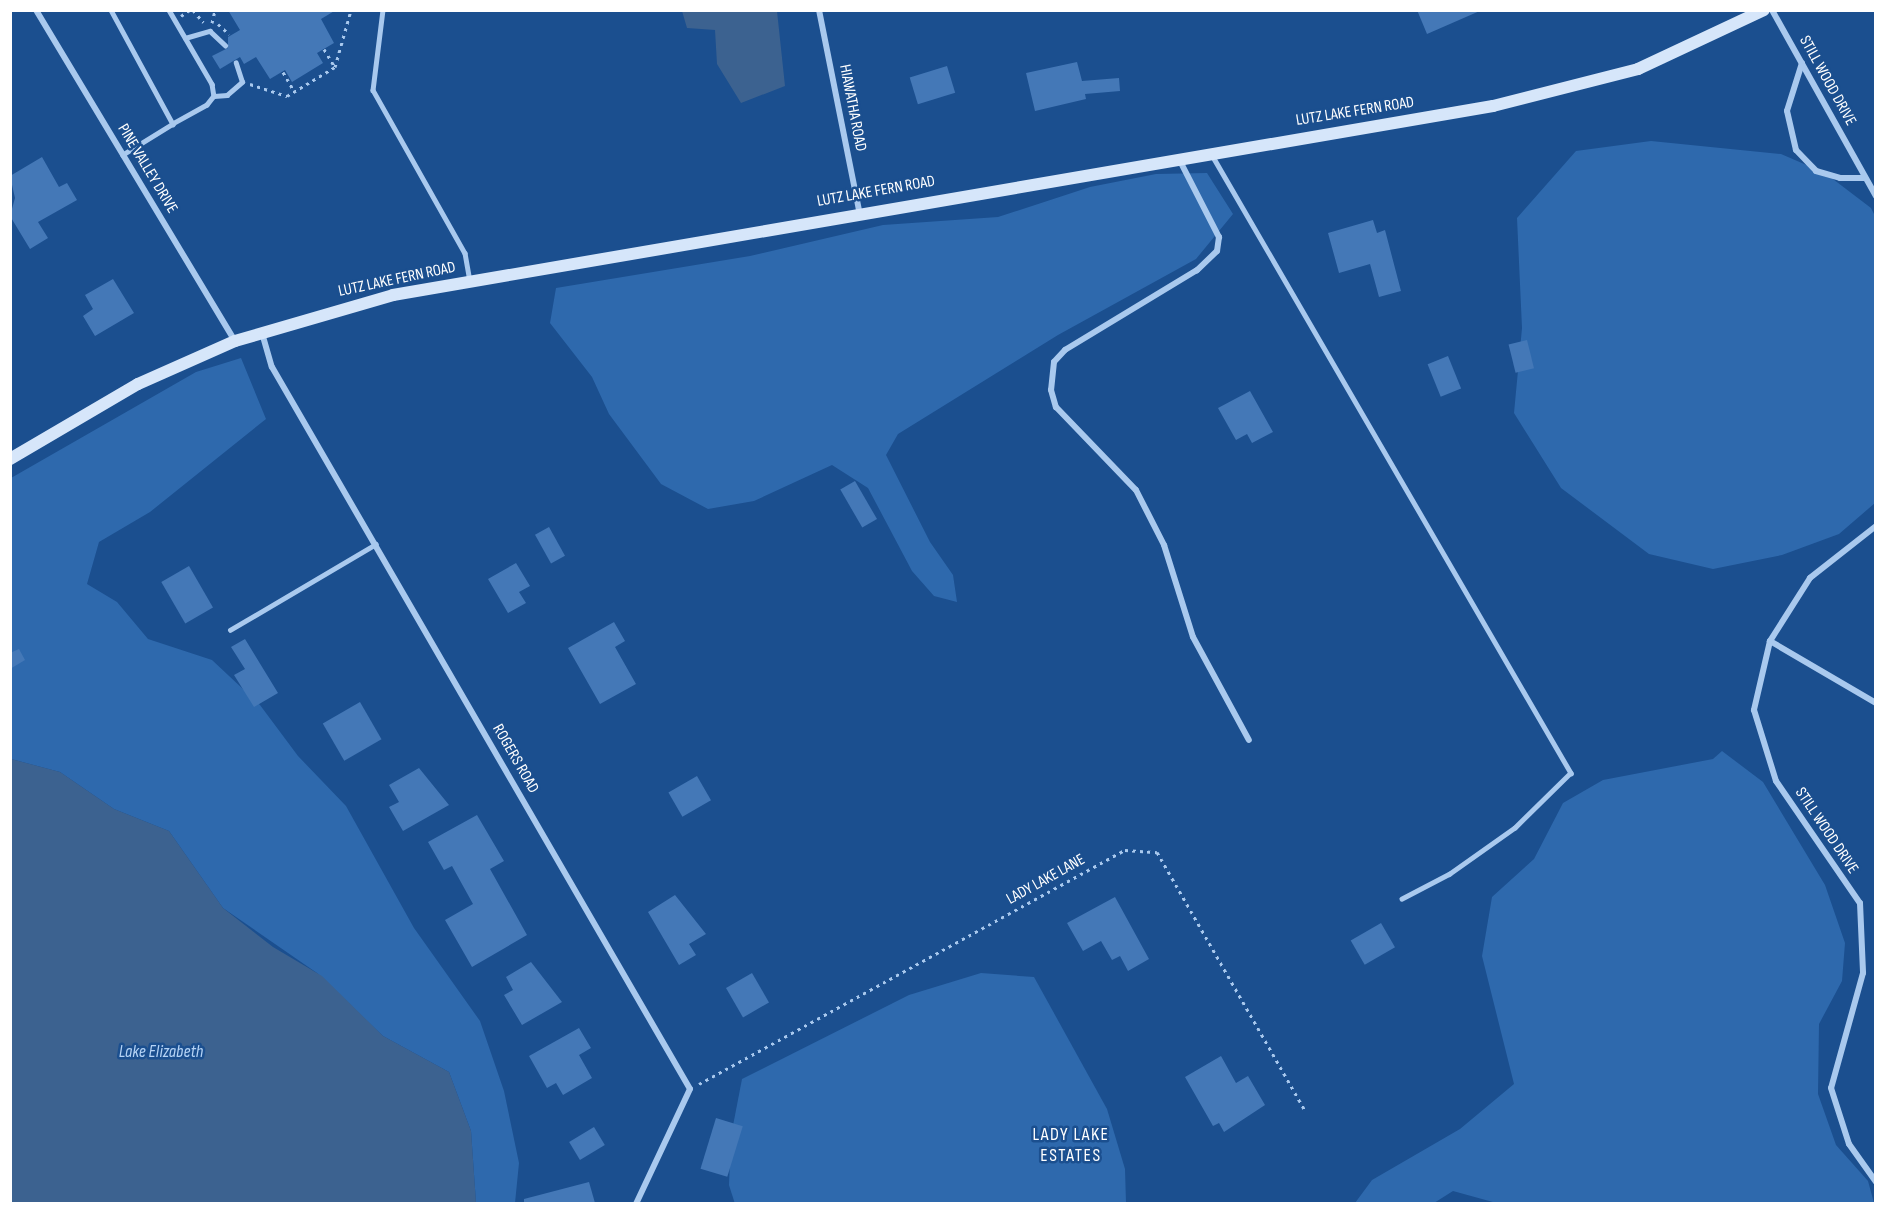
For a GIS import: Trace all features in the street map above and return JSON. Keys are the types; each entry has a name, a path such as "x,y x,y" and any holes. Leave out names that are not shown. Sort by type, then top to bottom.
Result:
{"main road":[{"name":"LUTZ LAKE FERN ROAD","path":"10,459 138,384 235,341 262,331 393,295 859,211 1210,153 1566,90 1638,69 1764,10"}],"street":[{"name":"PINE VALLEY DRIVE","path":"36,10 235,341"},
{"name":"HIAWATHA ROAD","path":"819,10 859,211"},
{"name":"STILL WOOD DRIVE","path":"1772,10 1875,196"},
{"path":"1802,63 1787,111 1796,150 1822,173 1865,178"},
{"path":"1179,158 1219,237 1216,251 1197,270 1065,350 1054,362 1051,390 1056,407 1136,490 1164,545 1193,637 1249,740"},
{"name":"ROGERS ROAD","path":"262,331 272,367 690,1089"},
{"name":"STILL WOOD DRIVE","path":"1875,526 1810,578 1770,641 1754,710 1776,782 1860,903 1863,973 1831,1088 1849,1144 1875,1182"},
{"path":"1770,641 1875,703"},
{"path":"636,1203 690,1089"}],"lane":[{"path":"111,10 173,124"},
{"path":"169,10 214,96"},
{"path":"384,11 372,70 374,90 465,253 470,281"},
{"path":"185,38 210,31 225,45"},
{"path":"123,155 214,96 226,95 242,82 236,63"},
{"path":"1210,153 1571,773 1515,828 1450,874 1402,899"},
{"path":"230,630 376,544"}],"path":[{"path":"212,23 215,10"},
{"path":"250,84 287,96 335,67 351,10"},
{"path":"324,49 335,67"},
{"path":"283,72 294,91"},
{"name":"LADY LAKE LANE","path":"690,1089 1125,850 1157,852 1305,1110"}],"shaded area":[{"path":"1651,141 1781,154 1825,173 1871,208 1876,218 1875,503 1839,534 1782,555 1713,569 1649,554 1561,488 1514,413 1522,328 1517,218 1576,151"},
{"path":"1207,173 1233,214 1196,259 1058,335 898,434 886,455 930,542 953,575 957,602 934,596 912,571 868,488 832,465 754,501 708,509 661,484 609,414 592,377 550,323 556,288 750,256 883,225 998,217 1090,187 1156,174"},
{"path":"241,358 266,419 150,512 99,542 87,584 117,602 148,639 212,660 260,705 298,756 346,806 414,928 480,1021 504,1091 519,1163 515,1203 476,1203 471,1131 449,1072 383,1036 317,973 223,908 169,831 114,809 60,772 11,759 11,478 196,372"},
{"path":"1722,751 1763,782 1825,885 1845,943 1842,981 1819,1024 1818,1094 1836,1145 1868,1181 1874,1203 1500,1204 1453,1191 1434,1203 1355,1203 1372,1180 1460,1129 1514,1084 1482,956 1492,897 1534,859 1563,803 1603,780 1713,759"},
{"path":"981,973 1034,977 1107,1109 1125,1169 1126,1203 735,1204 729,1185 731,1136 742,1079 909,995"}],"water":[{"path":"682,11 777,11 785,86 741,103 717,64 715,30 687,28"},
{"name":"Lake Elizabeth","path":"11,759 60,772 114,809 169,831 223,908 273,947 322,976 383,1036 449,1072 471,1131 476,1203 11,1203"}],"building":[{"path":"228,10 336,10 321,19 334,43 317,53 323,63 292,82 285,70 270,79 256,57 244,64 240,57 220,69 212,56 228,48 228,37 240,30"},
{"path":"1417,10 1482,10 1427,34"},
{"path":"1077,62 1082,81 1119,78 1120,91 1085,94 1086,99 1035,111 1026,73"},
{"path":"947,66 955,93 918,104 910,77"},
{"path":"42,157 59,187 67,183 77,200 38,222 48,238 30,249 10,216 15,198 10,176"},
{"path":"1373,220 1377,233 1385,230 1401,291 1379,297 1370,264 1339,273 1328,233"},
{"path":"113,279 134,313 95,336 83,316 93,309 85,295"},
{"path":"1527,340 1534,368 1516,373 1509,345"},
{"path":"1448,356 1461,388 1441,397 1428,364"},
{"path":"1250,391 1273,432 1252,443 1247,434 1236,440 1218,408"},
{"path":"855,481 877,519 862,528 840,490"},
{"path":"549,527 565,556 551,564 535,535"},
{"path":"516,563 530,586 519,592 526,603 508,613 488,579"},
{"path":"189,566 213,608 185,624 161,582"},
{"path":"614,622 625,641 615,647 636,684 600,704 568,648"},
{"path":"245,639 278,693 254,707 234,675 245,669 231,647"},
{"path":"19,649 25,660 10,669 10,653"},
{"path":"360,702 382,739 344,761 323,724"},
{"path":"419,768 449,805 403,831 389,807 399,802 389,785"},
{"path":"697,776 711,800 682,817 668,792"},
{"path":"477,815 504,861 490,869 527,935 472,967 445,920 473,904 452,866 444,870 428,842"},
{"path":"675,895 706,934 689,944 696,955 679,965 648,912"},
{"path":"1115,897 1149,959 1128,971 1120,956 1112,960 1101,941 1083,951 1067,923"},
{"path":"1381,923 1395,947 1365,965 1351,940"},
{"path":"531,962 562,1002 522,1025 504,995 513,990 506,977"},
{"path":"752,973 769,1002 743,1017 726,988"},
{"path":"579,1028 591,1048 579,1055 592,1078 563,1095 556,1083 547,1088 529,1056"},
{"path":"1221,1056 1236,1083 1248,1076 1265,1105 1224,1132 1219,1123 1213,1126 1185,1077"},
{"path":"716,1118 743,1126 727,1177 701,1169"},
{"path":"594,1127 605,1145 580,1160 569,1142"},
{"path":"589,1182 595,1203 524,1203 524,1199"}],"district":[{"name":"LADY LAKE ESTATES","path":"1071,1146"}]}
